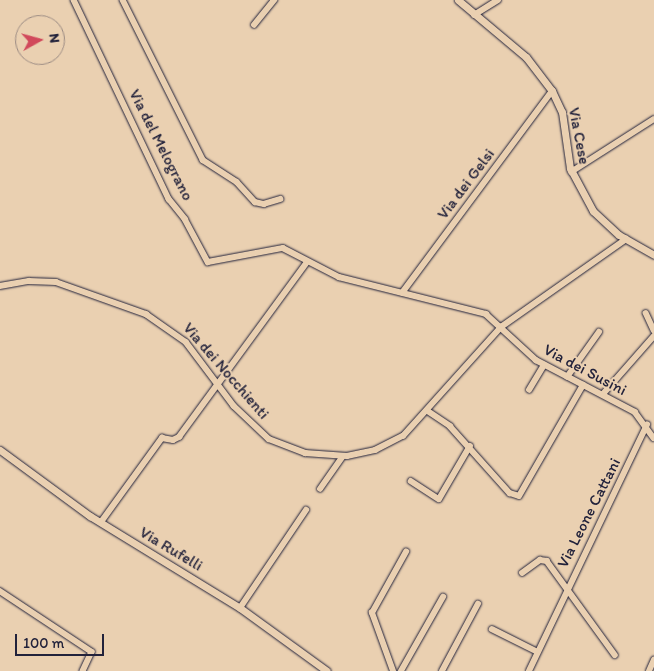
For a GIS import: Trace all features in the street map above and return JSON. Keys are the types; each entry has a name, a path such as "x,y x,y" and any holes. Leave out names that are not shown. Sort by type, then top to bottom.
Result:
{"street":[{"name":"Via del Melograno","path":"74,0 169,199 185,219 207,261 214,263 238,254 281,248 339,277 481,312 501,327"},
{"path":"123,0 203,160 237,182 255,202 264,204 280,199"},
{"path":"254,25 274,0"},
{"name":"Via Cese","path":"458,0 526,57 552,91 562,112 571,172 595,214 626,239 654,255"},
{"path":"474,15 498,0"},
{"name":"Via dei Gelsi","path":"402,293 552,91"},
{"path":"571,172 654,120"},
{"name":"Via dei Nocchienti","path":"0,286 24,282 56,282 146,314 186,342 218,386 272,440 305,453 342,457 396,440 428,411 501,327 626,239"},
{"path":"101,522 161,439 178,438 308,262"},
{"path":"646,313 654,330"},
{"name":"Via dei Susini","path":"501,327 544,365 632,410 647,425 653,437"},
{"path":"567,377 599,332"},
{"path":"603,394 654,336"},
{"path":"529,390 544,365"},
{"path":"428,411 470,446 510,493 521,495 584,385"},
{"name":"Via Leone Cattani","path":"529,671 536,651 566,588 636,451 647,425"},
{"name":"Via Leone Cattani","path":"636,451 653,437"},
{"path":"411,481 439,499 470,446"},
{"name":"Via Rufelli","path":"0,450 101,522 240,608 327,671"},
{"path":"320,489 342,457"},
{"path":"240,608 306,510"},
{"path":"393,671 372,613 406,552"},
{"name":"Via Leone Cattani","path":"522,573 544,559 616,655"},
{"path":"0,591 92,652 83,671"},
{"path":"401,671 443,597"},
{"path":"442,671 478,604"},
{"path":"492,629 536,651"},
{"path":"649,671 654,660"}]}
